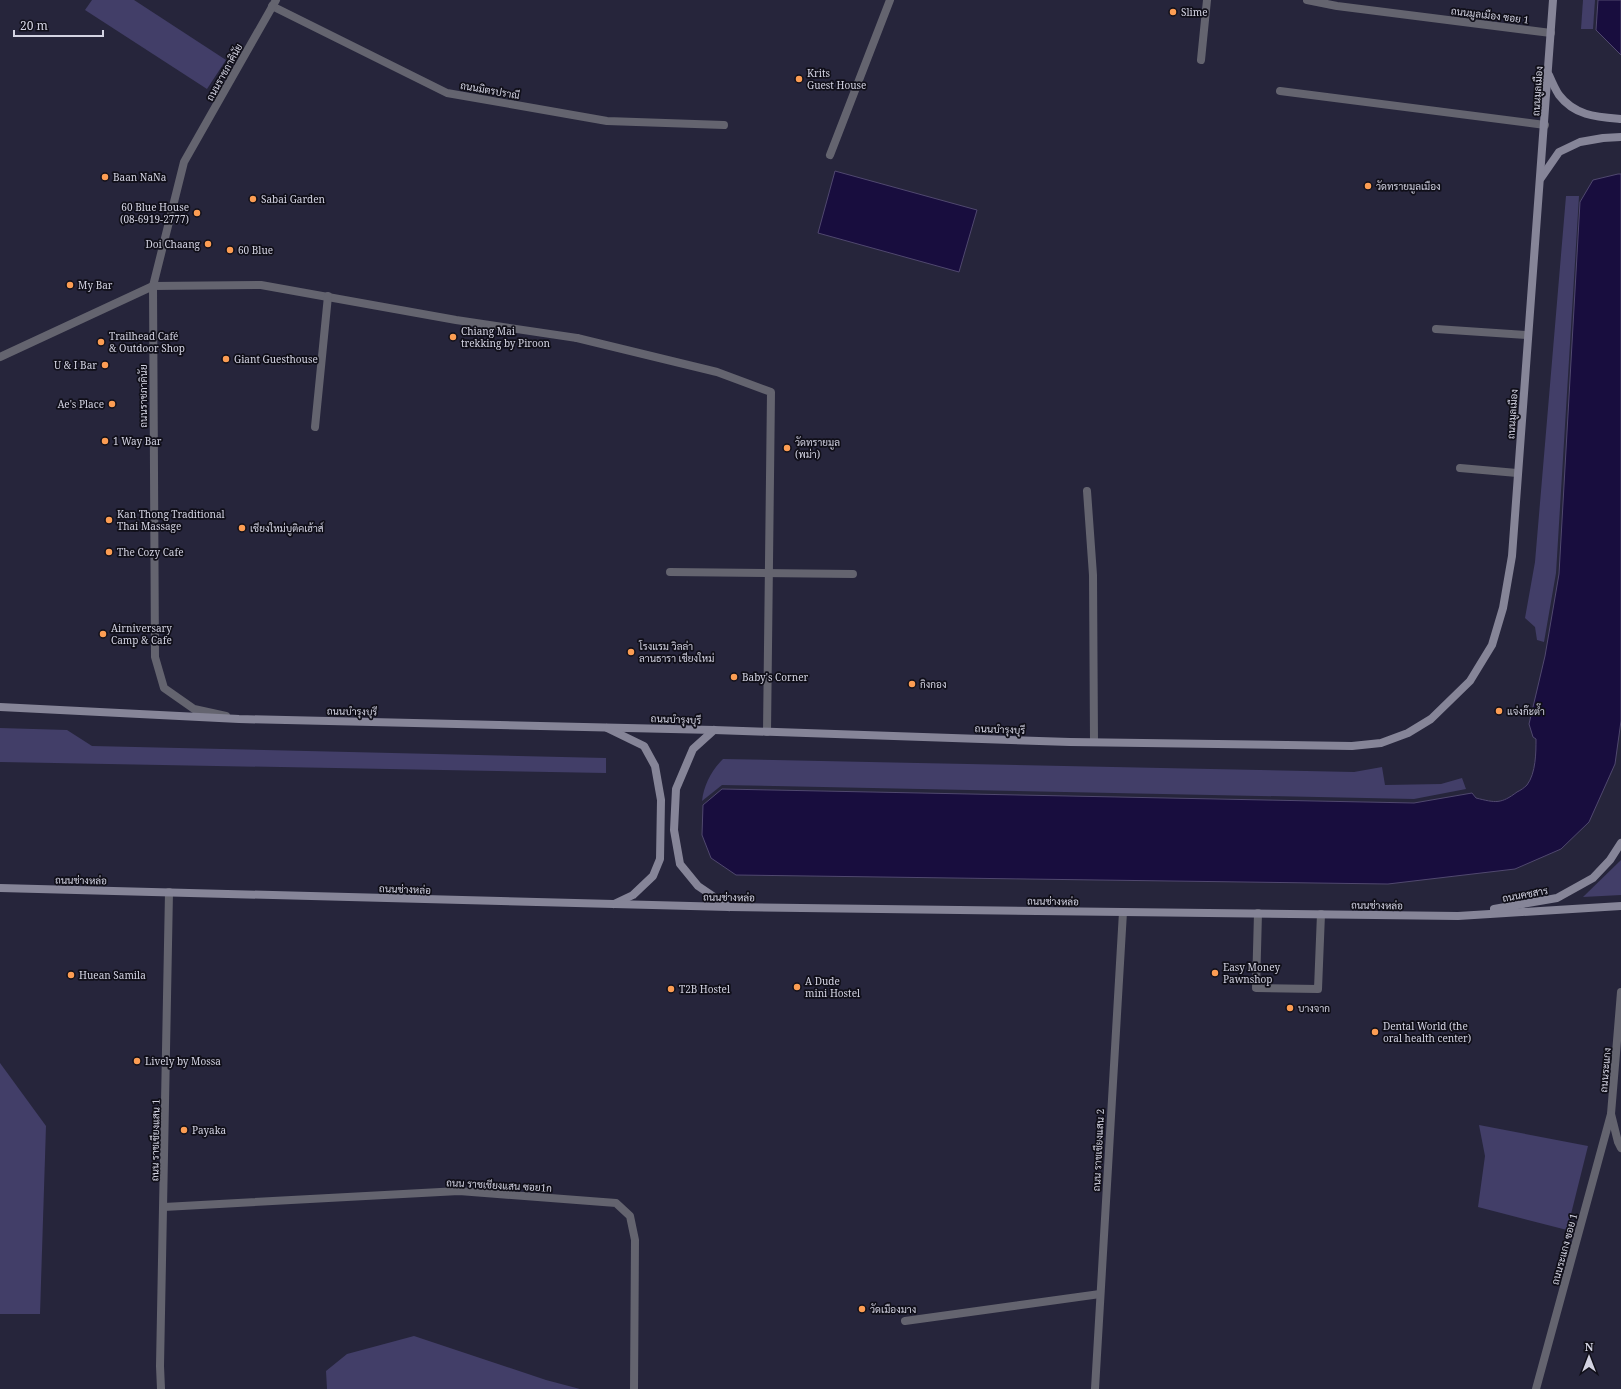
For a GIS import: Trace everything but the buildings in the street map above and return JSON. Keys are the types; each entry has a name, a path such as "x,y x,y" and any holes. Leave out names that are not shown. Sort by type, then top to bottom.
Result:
{"main road":[{"name":"ถนนมูลเมือง","path":"1352,746 1381,743 1408,733 1431,719 1470,681 1492,646 1503,608 1512,556 1527,335 1549,74 1553,0"},
{"path":"1549,74 1558,94 1572,108 1590,116 1621,119"},
{"path":"1541,178 1558,152 1580,142 1621,137"},
{"name":"ถนนบำรุงบุรี","path":"0,707 239,718 714,730 1094,742 1352,746"},
{"path":"604,727 644,746 655,766 661,800 660,859 653,876 633,894 613,904"},
{"path":"714,730 693,749 676,789 674,830 680,864 698,886 729,907"},
{"name":"ถนนคชสาร","path":"1458,916 1557,898 1593,878 1610,860 1621,843"},
{"name":"ถนนช่างหล่อ","path":"0,888 729,907 1458,916"},
{"path":"1458,916 1621,906"}],"street":[{"path":"830,155 890,0"},
{"path":"1201,60 1207,0"},
{"name":"ถนนมูลเมือง ซอย 1","path":"1307,0 1337,6 1551,33"},
{"name":"ถนนมิตรปราณี","path":"274,3 447,93 607,121 724,125"},
{"name":"ถนนราชภาคินัย","path":"239,718 194,709 164,688 155,657 153,286 184,162 274,3"},
{"path":"1280,91 1545,125"},
{"path":"0,357 153,286 261,285 456,320 577,338 717,372 771,392 767,732"},
{"path":"315,427 328,296"},
{"path":"1436,329 1527,335"},
{"path":"1460,468 1517,473"},
{"path":"1087,491 1094,575 1094,742"},
{"path":"670,572 854,574"},
{"name":"ถนน ราชเชียงแสน 1","path":"161,1389 160,1366 170,892"},
{"name":"ถนน ราชเชียงแสน 2","path":"1096,1389 1100,1294 1123,912"},
{"path":"1258,913 1256,988 1318,989 1321,914"},
{"name":"ถนนระแกง","path":"1621,992 1611,1114 1621,1148"},
{"name":"ถนนระแกง ซอย 1","path":"1536,1389 1611,1114"},
{"name":"ถนน ราชเชียงแสน ซอย1ก","path":"164,1207 459,1191 616,1203 630,1216 635,1240 634,1389"},
{"path":"905,1321 1100,1294"}],"shaded area":[{"path":"92,0 134,0 226,60 207,89 85,10"},
{"path":"1583,0 1595,0 1593,29 1581,29"},
{"path":"1598,0 1621,0 1621,55 1596,30"},
{"path":"835,171 977,210 959,272 818,233"},
{"path":"1621,174 1621,721 1615,764 1589,822 1561,849 1515,869 1388,884 736,875 711,858 702,835 703,805 722,789 1414,803 1472,793 1476,798 1489,801 1498,801 1507,799 1524,788 1530,780 1535,762 1536,739 1533,737 1529,724 1545,656 1559,574 1580,202 1593,180"},
{"path":"1566,196 1579,196 1556,573 1544,642 1537,640 1535,627 1525,618 1535,562"},
{"path":"0,728 67,730 92,746 606,758 606,773 0,762"},
{"path":"723,759 1354,772 1382,767 1385,785 1441,784 1462,778 1466,789 1414,799 722,785 702,801 704,789 709,778"},
{"path":"1621,860 1621,895 1583,897"},
{"path":"0,1063 46,1126 40,1314 0,1314"},
{"path":"1479,1125 1588,1146 1567,1230 1478,1207 1485,1156"},
{"path":"414,1336 546,1380 580,1389 327,1389 326,1371 347,1354"}],"place":[{"name":"Slime","path":"1173,12"},
{"name":"Krits Guest House","path":"799,79"},
{"name":"Baan NaNa","path":"105,177"},
{"name":"วัดทรายมูลเมือง","path":"1368,186"},
{"name":"Sabai Garden","path":"253,199"},
{"name":"60 Blue House (08-6919-2777)","path":"197,213"},
{"name":"Doi Chaang","path":"208,244"},
{"name":"60 Blue","path":"230,250"},
{"name":"My Bar","path":"70,285"},
{"name":"Chiang Mai trekking by Piroon","path":"453,337"},
{"name":"Trailhead Café & Outdoor Shop","path":"101,342"},
{"name":"Giant Guesthouse","path":"226,359"},
{"name":"U & I Bar","path":"105,365"},
{"name":"Ae's Place","path":"112,404"},
{"name":"1 Way Bar","path":"105,441"},
{"name":"วัดทรายมูล (พม่า)","path":"787,448"},
{"name":"Kan Thong Traditional Thai Massage","path":"109,520"},
{"name":"เชียงใหม่บูติคเฮ้าส์","path":"242,528"},
{"name":"The Cozy Cafe","path":"109,552"},
{"name":"Airniversary Camp & Cafe","path":"103,634"},
{"name":"โรงแรม วิลล่า ลานธารา เชียงใหม่","path":"631,652"},
{"name":"Baby's Corner","path":"734,677"},
{"name":"กิงกอง","path":"912,684"},
{"name":"แจ่งก๊ะต๊ำ","path":"1499,711"},
{"name":"Easy Money Pawnshop","path":"1215,973"},
{"name":"Huean Samila","path":"71,975"},
{"name":"A Dude mini Hostel","path":"797,987"},
{"name":"T2B Hostel","path":"671,989"},
{"name":"บางจาก","path":"1290,1008"},
{"name":"Dental World (the oral health center)","path":"1375,1032"},
{"name":"Lively by Mossa","path":"137,1061"},
{"name":"Payaka","path":"184,1130"},
{"name":"วัดเมืองมาง","path":"862,1309"}]}
